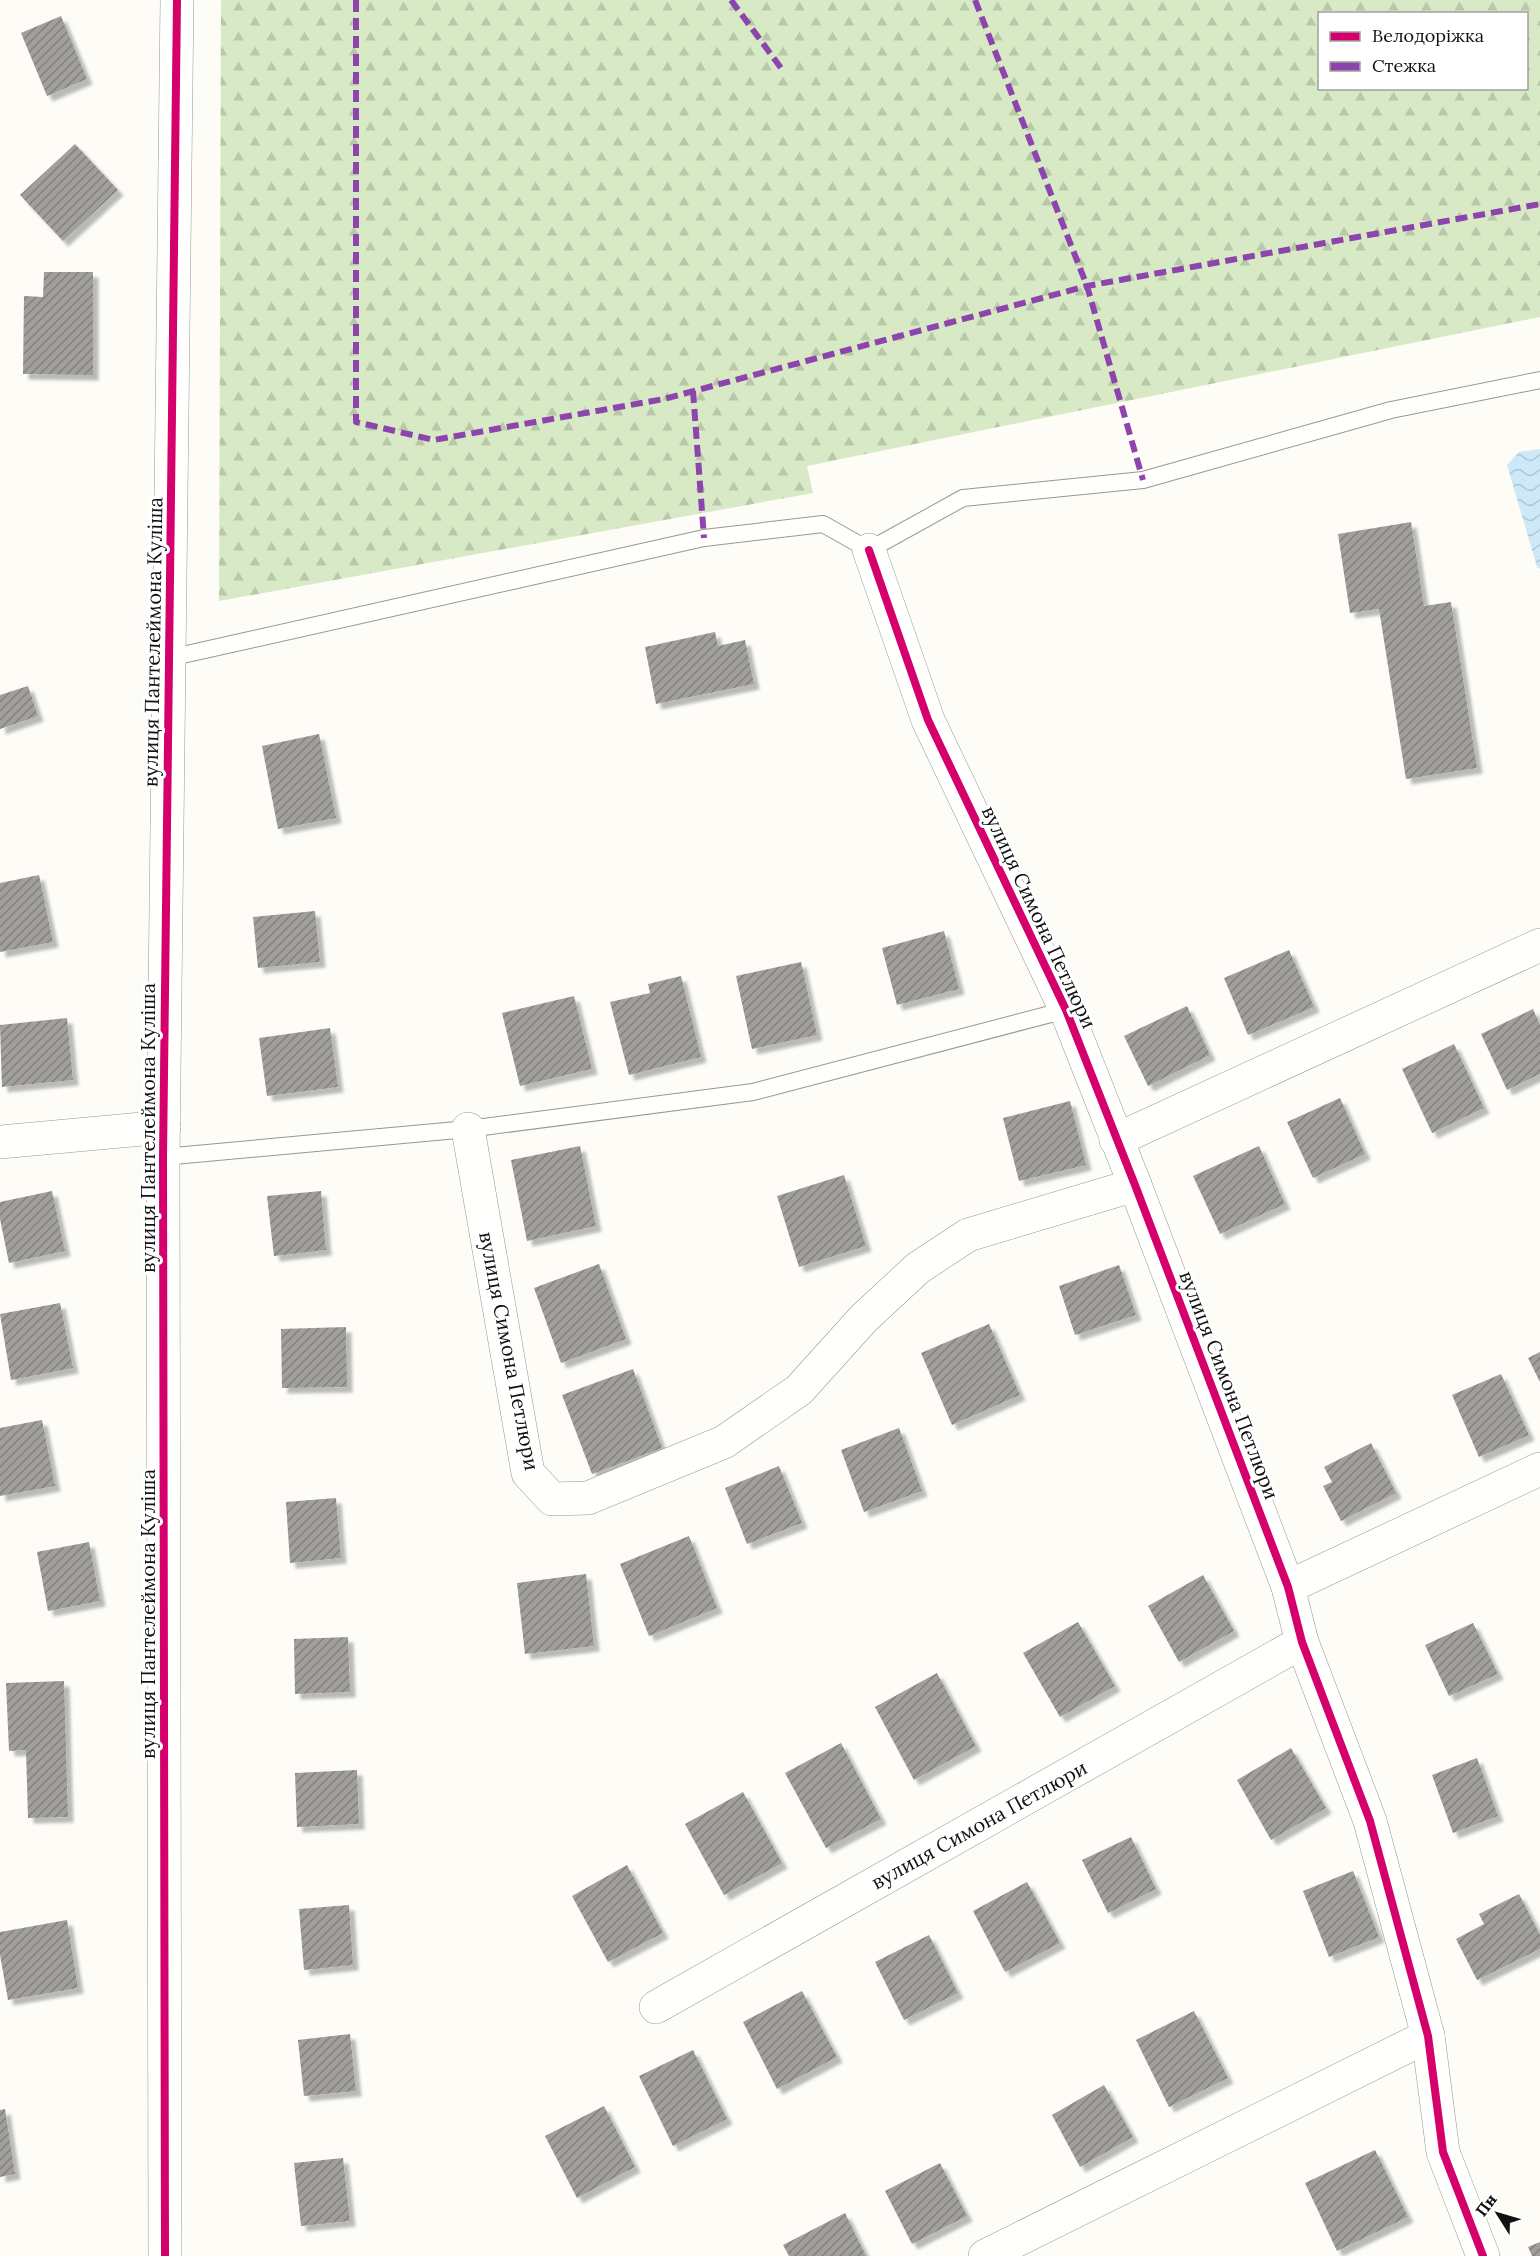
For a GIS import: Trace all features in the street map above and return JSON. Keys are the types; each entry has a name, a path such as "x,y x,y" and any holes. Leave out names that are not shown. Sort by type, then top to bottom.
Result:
{"street":[{"name":"вулиця Пантелеймона Куліша","path":"165,2256 164,1142 177,0"},
{"name":"вулиця Симона Петлюри","path":"869,550 928,720 1066,1010 1288,1587 1302,1642 1370,1821 1428,2036 1443,2152 1483,2256"},
{"path":"1116,1140 1540,945"},
{"name":"вулиця Симона Петлюри","path":"468,1129 528,1473 552,1498 588,1498 724,1442 799,1390 864,1318 918,1268 968,1235 1135,1185"},
{"path":"0,1142 164,1142"},
{"path":"1288,1587 1540,1469"},
{"name":"вулиця Симона Петлюри","path":"656,2007 1302,1642"},
{"path":"985,2256 1428,2036"}],"lane":[{"path":"169,658 704,537 823,524 869,550 963,498 1143,480 1391,410 1540,380"},
{"path":"164,1142 468,1129 753,1092 1066,1010"}],"green space":[{"path":"221,0 1540,0 1540,317 807,466 813,493 219,601"}],"water":[{"path":"1540,449 1540,569 1537,567 1507,465 1519,452"}],"building":[{"path":"61,16 87,79 47,96 21,33"},
{"path":"75,144 118,190 63,241 20,195"},
{"path":"44,272 93,272 93,375 23,374 24,296 43,297"},
{"path":"1411,522 1424,606 1451,602 1477,768 1406,779 1379,609 1350,613 1338,534"},
{"path":"715,632 718,646 745,640 754,684 656,704 645,647"},
{"path":"28,686 38,716 0,729 0,695"},
{"path":"319,734 336,818 278,829 262,746"},
{"path":"39,875 53,942 0,952 0,883"},
{"path":"315,911 320,962 258,968 253,917"},
{"path":"944,931 959,989 897,1005 882,948"},
{"path":"1289,950 1314,1007 1248,1035 1224,978"},
{"path":"801,962 817,1035 752,1049 736,976"},
{"path":"681,976 701,1057 629,1075 610,1002 650,993 648,984"},
{"path":"574,996 592,1069 520,1086 502,1013"},
{"path":"1187,1006 1210,1055 1148,1086 1124,1036"},
{"path":"1533,1009 1540,1025 1540,1074 1507,1090 1481,1034"},
{"path":"67,1018 73,1080 2,1087 0,1025"},
{"path":"330,1028 338,1087 267,1096 259,1038"},
{"path":"1454,1044 1484,1108 1432,1133 1402,1069"},
{"path":"1340,1098 1365,1154 1313,1178 1287,1122"},
{"path":"1070,1101 1086,1165 1019,1181 1003,1118"},
{"path":"580,1146 596,1226 527,1241 511,1160"},
{"path":"1259,1146 1285,1204 1220,1234 1193,1176"},
{"path":"844,1175 866,1246 799,1267 777,1196"},
{"path":"52,1191 65,1251 9,1263 0,1219 0,1202"},
{"path":"321,1191 326,1250 274,1256 267,1196"},
{"path":"599,1264 626,1339 561,1363 534,1288"},
{"path":"1119,1265 1136,1315 1075,1335 1059,1286"},
{"path":"60,1303 73,1368 11,1380 0,1314"},
{"path":"989,1324 1020,1395 952,1425 921,1353"},
{"path":"346,1327 347,1387 282,1388 281,1329"},
{"path":"1540,1352 1540,1382 1528,1358"},
{"path":"633,1369 662,1448 592,1474 562,1395"},
{"path":"1501,1374 1529,1435 1479,1457 1452,1395"},
{"path":"42,1420 55,1486 0,1496 0,1428"},
{"path":"899,1428 922,1491 864,1512 841,1450"},
{"path":"1371,1443 1396,1493 1341,1521 1323,1486 1332,1482 1324,1467"},
{"path":"779,1466 802,1523 747,1544 725,1488"},
{"path":"336,1498 341,1558 290,1563 286,1502"},
{"path":"689,1536 717,1608 649,1636 620,1564"},
{"path":"89,1542 100,1601 48,1611 37,1552"},
{"path":"586,1574 594,1646 525,1654 517,1583"},
{"path":"1203,1575 1234,1631 1179,1662 1148,1606"},
{"path":"1078,1622 1115,1686 1060,1717 1023,1653"},
{"path":"1473,1623 1498,1674 1449,1696 1425,1645"},
{"path":"348,1637 350,1692 295,1694 294,1639"},
{"path":"937,1673 976,1746 914,1780 875,1707"},
{"path":"64,1681 68,1817 28,1818 26,1750 9,1751 6,1683"},
{"path":"841,1743 881,1819 826,1848 785,1773"},
{"path":"1291,1748 1326,1808 1271,1840 1237,1780"},
{"path":"1477,1758 1498,1816 1453,1833 1432,1775"},
{"path":"357,1770 359,1824 297,1827 295,1773"},
{"path":"743,1792 782,1863 724,1895 685,1824"},
{"path":"1131,1837 1156,1889 1108,1913 1082,1860"},
{"path":"627,1865 663,1933 608,1962 572,1896"},
{"path":"1353,1871 1379,1937 1329,1957 1303,1891"},
{"path":"1027,1882 1060,1943 1005,1972 973,1911"},
{"path":"1519,1894 1540,1935 1540,1949 1477,1980 1456,1939 1484,1924 1479,1914"},
{"path":"349,1905 353,1965 304,1970 299,1909"},
{"path":"67,1920 78,1988 8,2000 0,1955 0,1932"},
{"path":"929,1935 958,1993 904,2020 875,1962"},
{"path":"802,1991 837,2057 777,2089 743,2022"},
{"path":"1194,2011 1228,2078 1169,2107 1136,2040"},
{"path":"350,2034 356,2091 304,2096 298,2040"},
{"path":"693,2050 727,2119 673,2146 639,2076"},
{"path":"1104,2085 1133,2137 1080,2167 1052,2115"},
{"path":"604,2106 635,2167 577,2198 545,2136"},
{"path":"5,2109 15,2174 0,2177 0,2110"},
{"path":"1375,2150 1408,2217 1337,2251 1305,2183"},
{"path":"343,2158 350,2221 301,2226 294,2163"},
{"path":"940,2163 967,2216 912,2244 885,2191"},
{"path":"845,2213 866,2256 789,2256 783,2245"},
{"path":"1540,2242 1540,2256 1532,2256 1528,2247"}],"marked path":[{"path":"356,0 356,422 434,440 664,399 1087,286 1540,204"},
{"path":"731,0 781,68"},
{"path":"975,0 1087,286 1143,480"},
{"path":"693,391 704,538"}],"cycle path":[{"path":"165,2256 163,1157 177,0"},
{"path":"869,550 928,720 1066,1010 1288,1587 1302,1642 1370,1821 1428,2036 1443,2152 1483,2256"}]}
